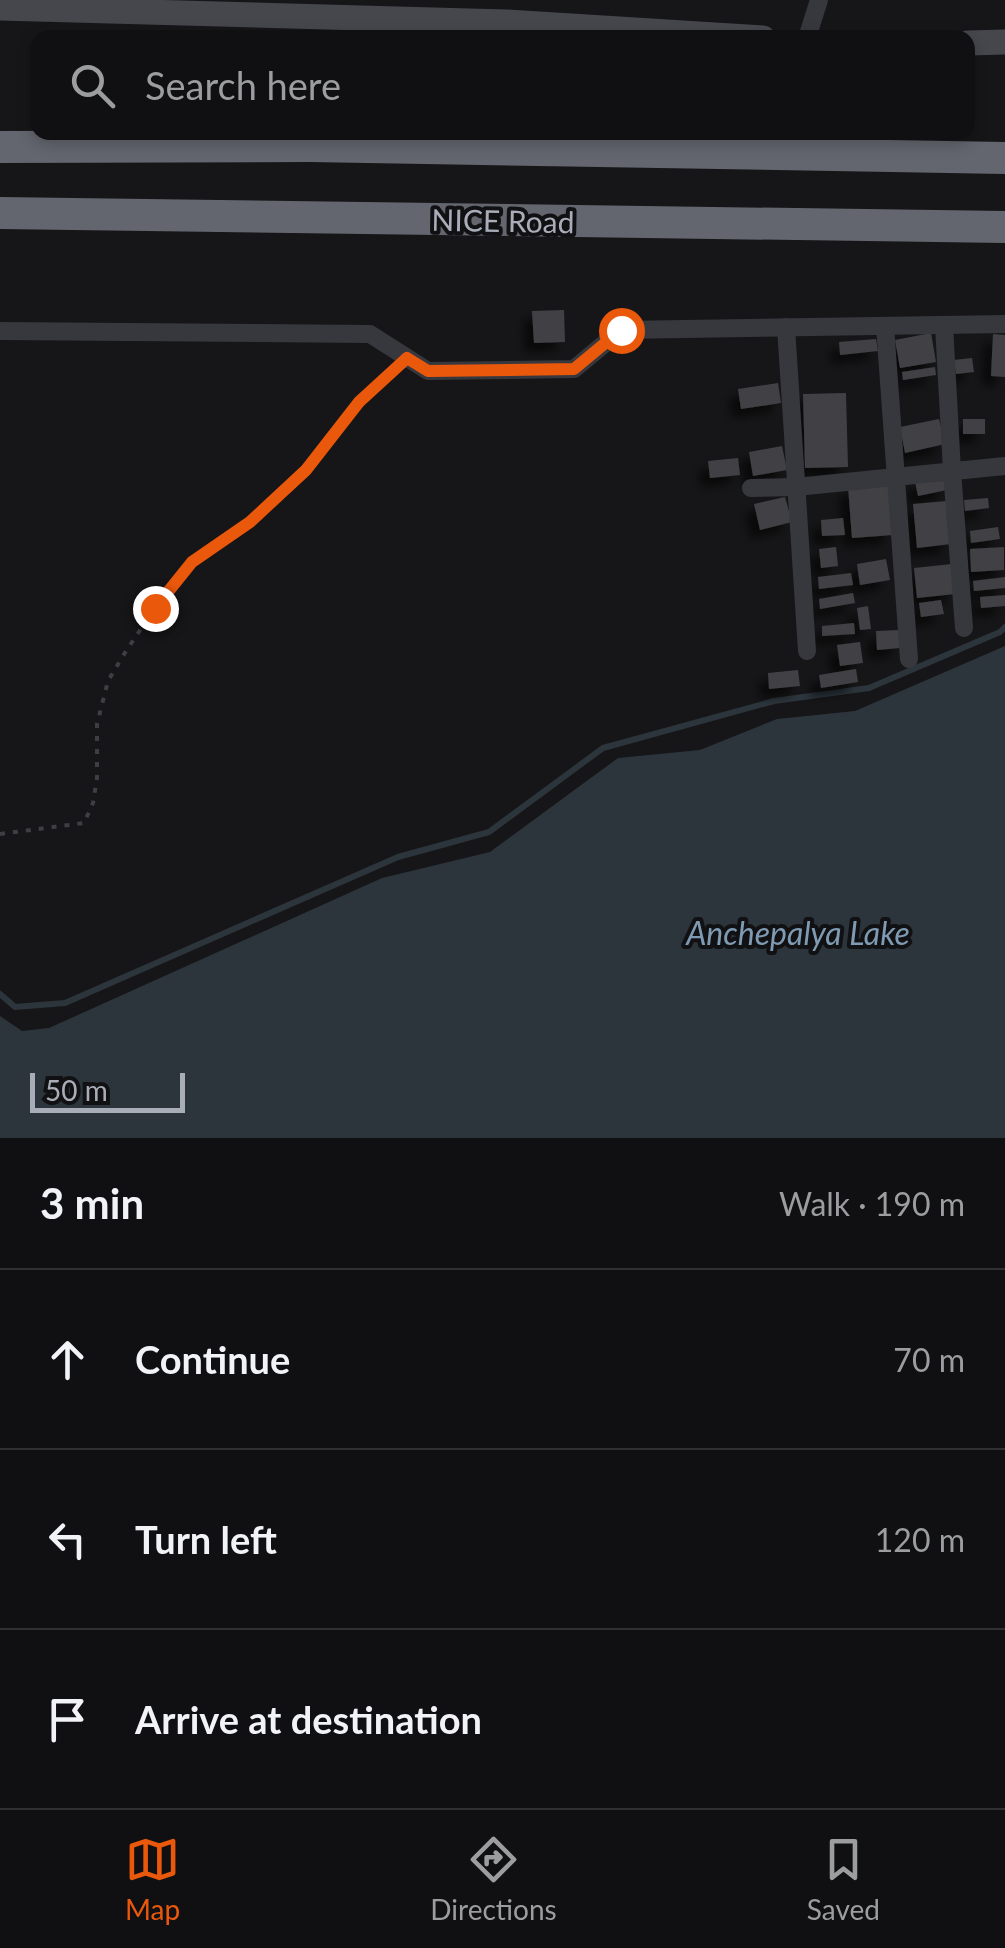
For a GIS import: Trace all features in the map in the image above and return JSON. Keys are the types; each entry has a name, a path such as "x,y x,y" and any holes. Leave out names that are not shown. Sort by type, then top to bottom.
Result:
{"highway":[{"path":"0,147 310,146 1005,158"},
{"name":"NICE Road","path":"0,213 1005,227"}],"street":[{"path":"810,30 819,0"},
{"path":"0,8 506,22 634,30"},
{"path":"975,43 1005,42"},
{"path":"0,331 370,334 428,371 574,369 621,330 1005,324"},
{"path":"944,325 964,628"},
{"path":"886,326 909,659"},
{"path":"786,328 807,651"},
{"path":"751,488 1005,466"}],"path":[{"path":"0,834 84,823 93,803 98,724 108,681 155,608 192,562 250,522 306,470 359,402 407,358"}],"water":[{"name":"Anchepalya Lake","path":"1005,646 1005,1138 0,1138 0,1016 22,1031 49,1028 382,878 490,852 618,758 700,750 777,719 855,711"}],"building":[{"path":"564,310 565,342 534,343 532,311"},
{"path":"931,333 936,362 900,368 895,340"},
{"path":"993,334 1005,335 1005,377 991,376"},
{"path":"876,339 878,351 840,355 839,342"},
{"path":"972,358 974,372 956,374 954,360"},
{"path":"935,367 936,375 903,380 902,372"},
{"path":"778,383 781,403 741,409 738,389"},
{"path":"846,393 848,467 805,468 803,394"},
{"path":"939,419 945,444 905,453 900,427"},
{"path":"963,419 985,419 985,434 963,434"},
{"path":"782,446 787,470 753,476 749,452"},
{"path":"738,458 740,475 710,478 708,461"},
{"path":"944,476 947,490 918,496 915,482"},
{"path":"889,484 893,535 852,538 848,487"},
{"path":"785,497 792,522 760,530 754,504"},
{"path":"988,498 989,508 965,511 964,500"},
{"path":"947,501 951,544 917,548 913,504"},
{"path":"843,518 845,535 822,536 821,520"},
{"path":"998,527 1000,539 971,543 970,531"},
{"path":"836,547 838,566 821,568 819,549"},
{"path":"1004,547 1004,570 971,572 970,549"},
{"path":"886,559 890,580 860,585 857,564"},
{"path":"952,564 955,594 917,598 914,568"},
{"path":"851,573 853,585 819,589 818,577"},
{"path":"1005,577 1005,588 974,591 973,581"},
{"path":"853,593 855,603 820,609 819,599"},
{"path":"1005,595 1005,606 981,608 980,597"},
{"path":"941,600 944,614 921,617 919,603"},
{"path":"868,606 871,629 860,630 857,608"},
{"path":"854,623 855,634 822,636 822,626"},
{"path":"900,630 900,648 877,650 876,631"},
{"path":"860,642 863,663 840,666 837,645"},
{"path":"856,669 858,682 821,688 819,675"},
{"path":"798,670 800,686 769,689 768,673"}],"waterway":[{"path":"0,994 15,1007 65,1003 398,857 489,832 603,748 774,701 869,688 1005,627"}],"route":[{"path":"155,608 192,562 250,522 306,470 359,402 407,358 428,371 574,369 621,330"}]}
